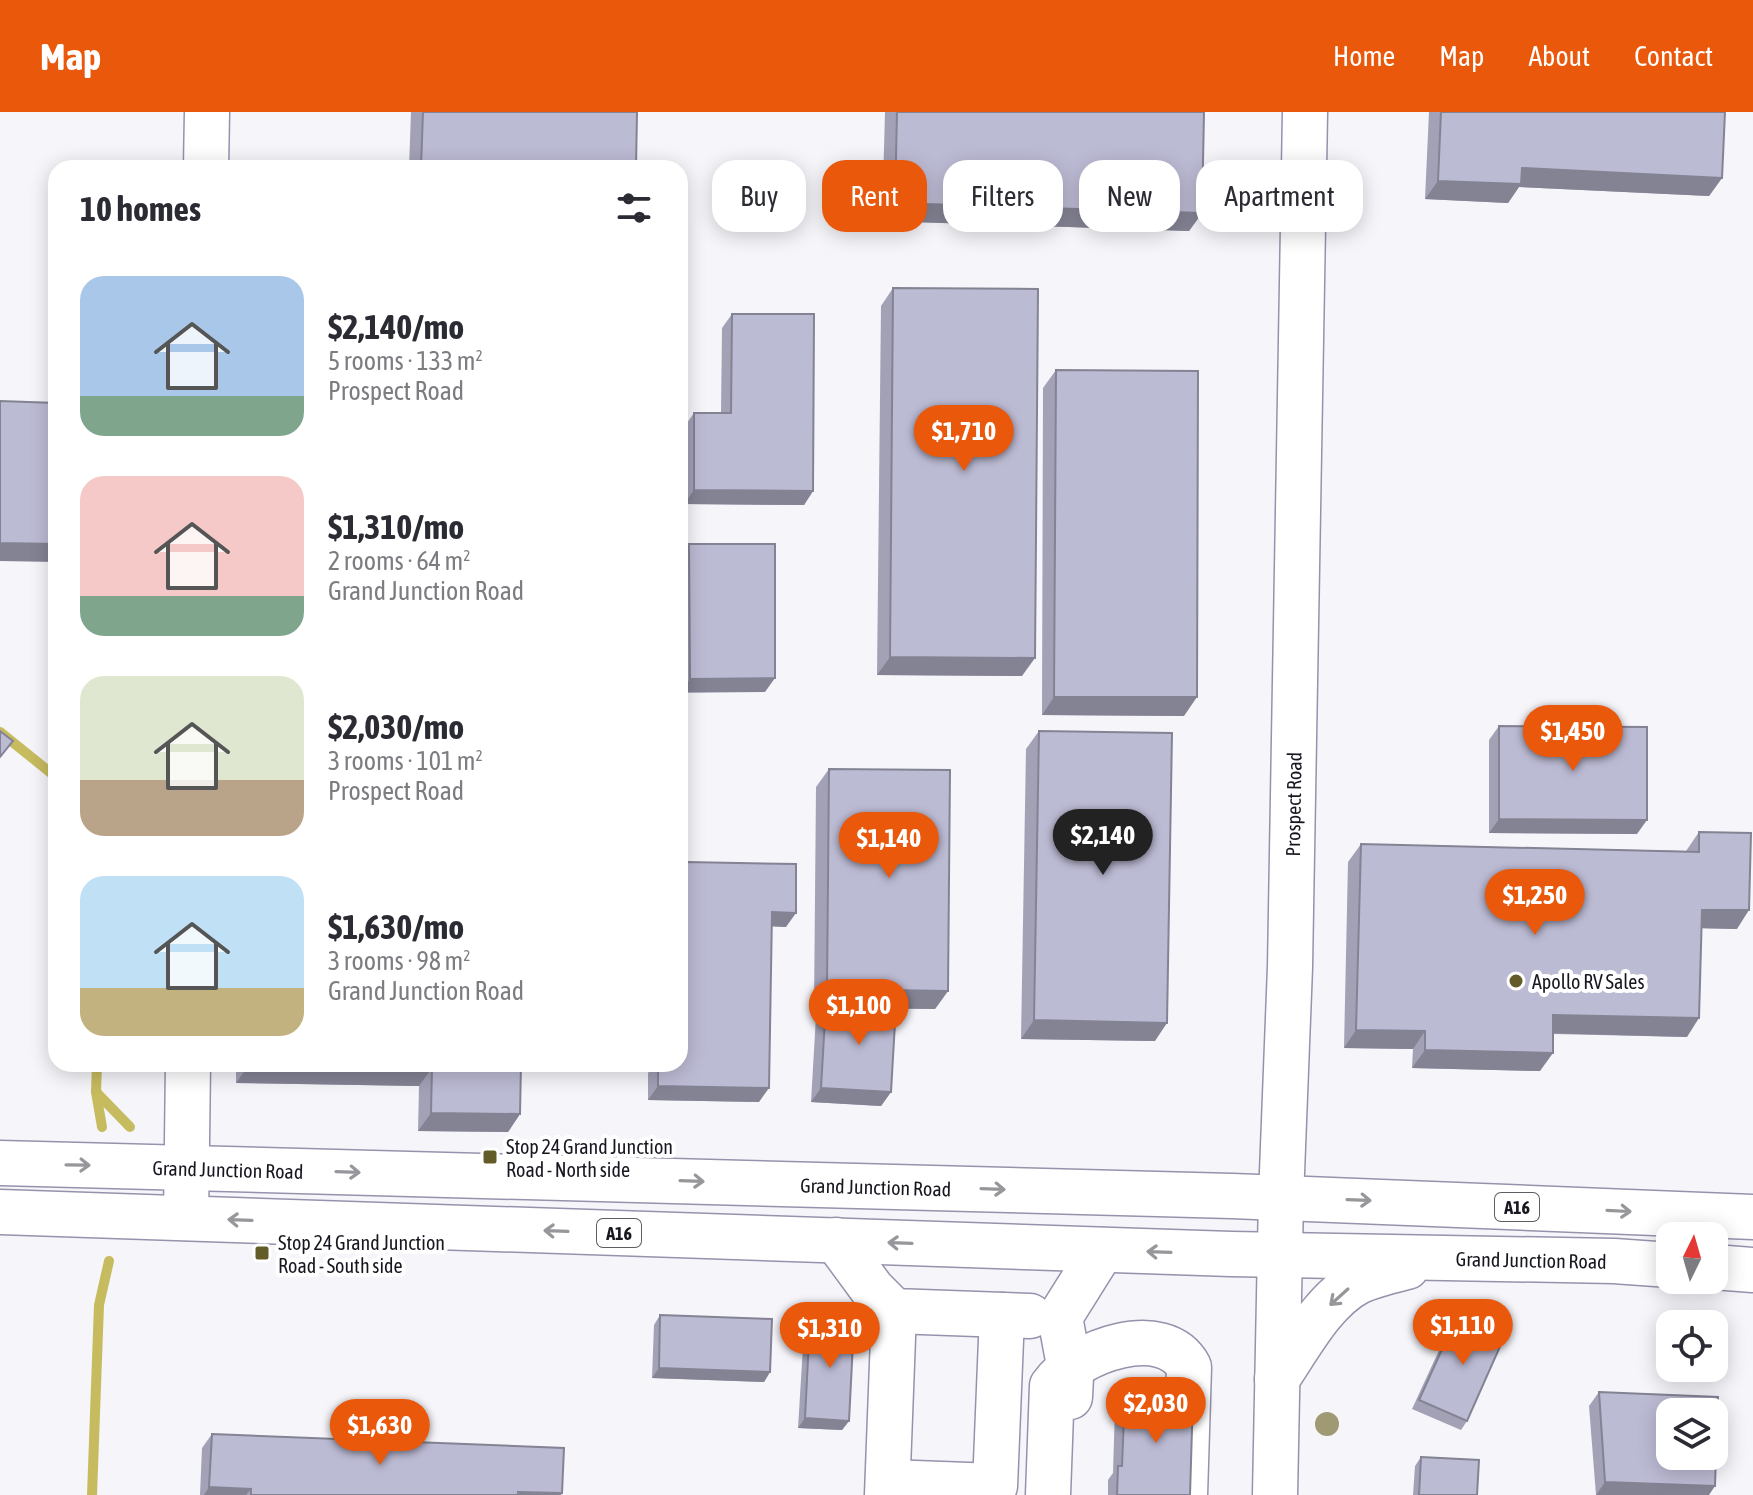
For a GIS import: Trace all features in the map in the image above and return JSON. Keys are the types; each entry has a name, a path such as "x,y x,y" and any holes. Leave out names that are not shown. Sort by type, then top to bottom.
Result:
{"main road":[{"path":"206,160 207,112"},
{"name":"Prospect Road","path":"1275,1495 1281,1198 1290,967 1305,112"},
{"path":"186,1218 188,1072"},
{"name":"Grand Junction Road","path":"0,1163 1281,1198 1753,1217"},
{"name":"Grand Junction Road","path":"0,1212 836,1240 1081,1284 1280,1255 1656,1264"},
{"path":"836,1240 872,1289 894,1311 1002,1315 1081,1284 1077,1364"},
{"path":"1277,1379 1319,1319 1342,1294 1368,1278 1436,1258"},
{"path":"1728,1268 1753,1270"},
{"path":"894,1311 887,1489 995,1486 1002,1315"},
{"path":"1067,1495 1060,1425 1052,1386 1062,1371 1077,1364 1188,1371 1185,1495"},
{"path":"997,1413 1029,1415 1060,1425"},
{"path":"1048,1495 1060,1425"}],"building":[{"path":"423,112 637,112 636,160 421,160"},
{"path":"897,112 1204,112 1203,160 1196,160 1196,213 1180,212 1180,160 1079,160 1079,209 1063,208 1063,160 943,160 943,205 927,204 927,160 896,160"},
{"path":"1441,112 1725,112 1722,178 1522,168 1521,184 1438,181"},
{"path":"893,288 1038,289 1035,658 890,657"},
{"path":"732,314 814,314 813,491 694,490 694,413 731,413"},
{"path":"1056,370 1198,371 1197,697 1054,697"},
{"path":"0,401 48,403 48,544 0,543"},
{"path":"689,544 775,544 775,678 690,679"},
{"path":"1499,726 1647,727 1647,820 1499,819"},
{"path":"0,731 13,741 0,757"},
{"path":"1039,731 1172,733 1167,1023 1034,1020"},
{"path":"829,769 950,770 948,991 827,989"},
{"name":"Apollo RV Sales","path":"1699,832 1751,833 1749,910 1702,910 1699,1018 1553,1015 1553,1053 1425,1050 1425,1031 1356,1030 1361,844 1699,852"},
{"path":"688,862 796,864 796,913 772,912 769,1088 658,1086 658,1072 688,1072"},
{"path":"826,1002 896,1005 891,1092 821,1088"},
{"path":"432,1072 521,1072 520,1114 431,1113"},
{"path":"1459,1312 1506,1333 1467,1421 1419,1400"},
{"path":"660,1315 772,1319 770,1372 659,1368"},
{"path":"810,1320 854,1323 849,1421 805,1418"},
{"path":"1599,1392 1718,1397 1656,1398 1656,1470 1716,1470 1715,1486 1605,1482"},
{"path":"1125,1393 1193,1396 1190,1495 1117,1495 1118,1466 1122,1466"},
{"path":"212,1434 564,1448 562,1493 251,1495 251,1489 209,1487"},
{"path":"1421,1457 1479,1460 1477,1495 1419,1495"}],"waterway":[{"path":"0,732 48,771"},
{"path":"97,1072 96,1092 102,1127"},
{"path":"96,1092 130,1127"},
{"path":"92,1495 99,1305 109,1261"}],"place":[{"name":"Apollo RV Sales","path":"1516,981"},
{"name":"Stop 24 Grand Junction Road - North side","path":"490,1157"},
{"name":"Stop 24 Grand Junction Road - South side","path":"262,1253"}]}
